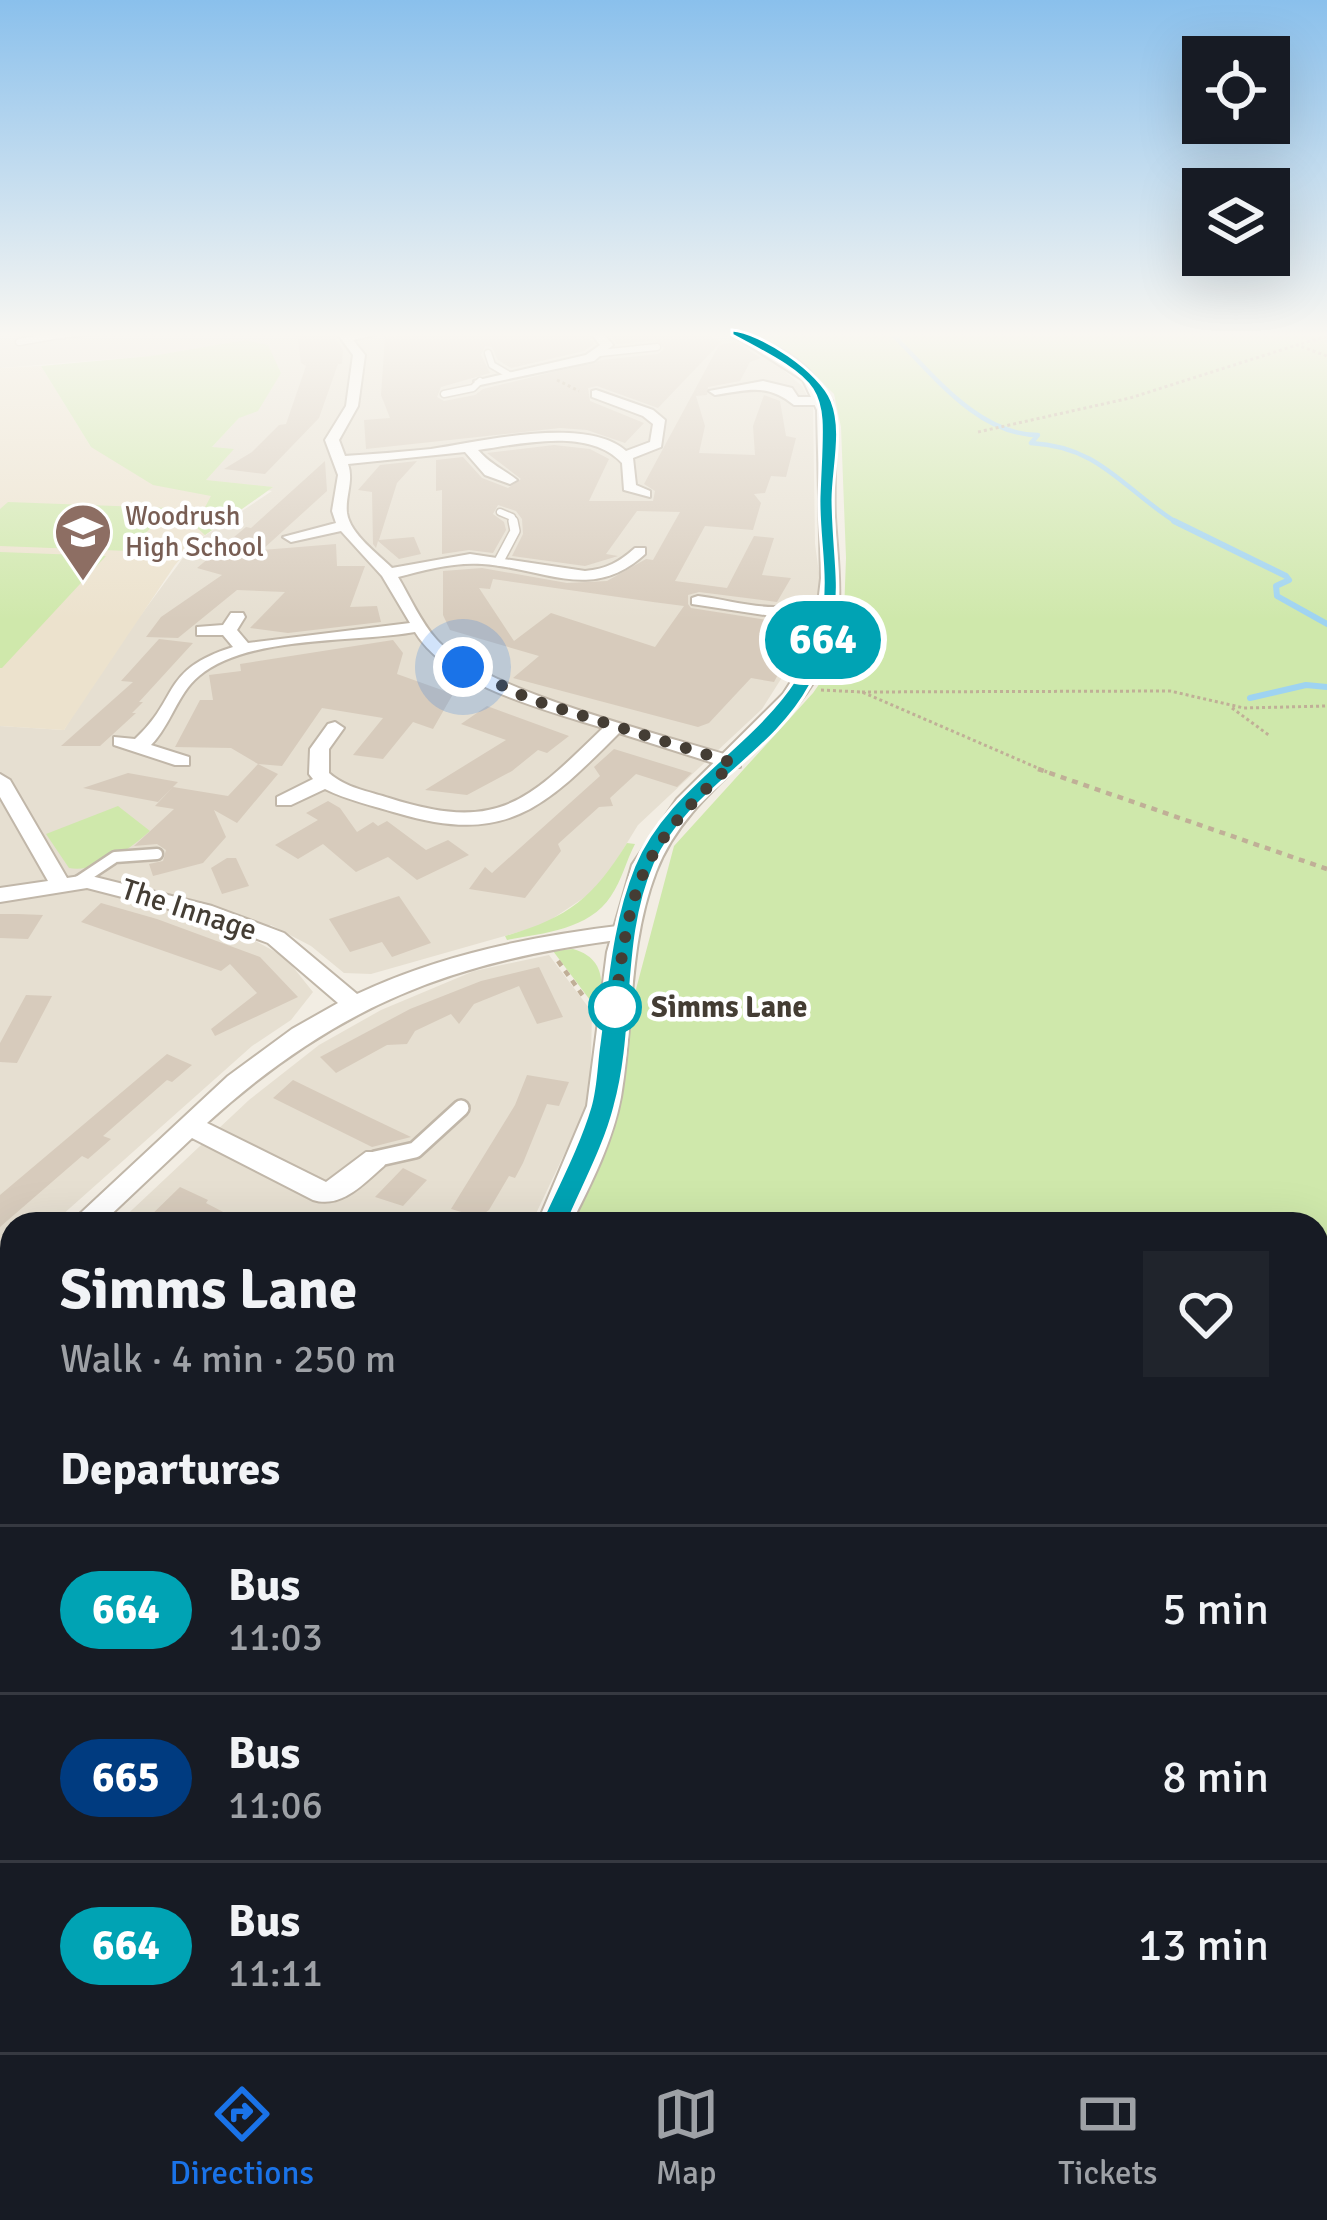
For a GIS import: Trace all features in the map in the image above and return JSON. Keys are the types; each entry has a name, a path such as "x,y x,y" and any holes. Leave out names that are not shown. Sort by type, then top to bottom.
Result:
{"street":[{"path":"339,428 332,440 342,460 345,485 339,511 344,526 388,574 417,627 458,665 489,682 615,727 733,763"},
{"path":"626,456 656,444 659,428"},
{"path":"559,1212 603,1105 625,932 645,863 658,840 800,688 817,659 833,583 826,502 830,428"},
{"path":"342,460 521,437 555,438 603,446 626,456 637,491 609,492"},
{"path":"467,446 503,478 476,483"},
{"path":"291,537 344,526"},
{"path":"388,574 470,559 564,576 622,573 640,550"},
{"path":"698,601 778,612 801,605 830,608"},
{"path":"202,631 233,624 242,647"},
{"path":"182,761 131,742 154,734 184,679 202,664 242,647 365,637 417,627"},
{"path":"335,728 320,749 319,774 326,782 427,818 476,822 540,800 615,727"},
{"path":"0,780 69,881"},
{"path":"284,801 326,782"},
{"name":"The Innage","path":"0,895 69,881 101,882 238,921 288,947 355,1005"},
{"path":"96,1212 259,1064 355,1005 429,972 543,941 625,932"},
{"path":"190,1126 323,1193 335,1191 375,1159"}],"lane":[{"path":"499,561 515,531 512,517 500,512"},
{"path":"69,881 139,849 157,854"},
{"path":"375,1159 415,1150 461,1108"}],"path":[{"path":"978,432 1005,428"},
{"path":"821,690 1170,691 1227,705 1327,706"},
{"path":"862,692 1016,761 1327,869"},
{"path":"1227,705 1270,736"},
{"path":"543,941 611,1034"}],"shaded area":[{"name":"Woodrush High School","path":"0,428 79,428 91,447 234,449 206,480 273,487 194,543 175,565 64,730 0,726"},
{"path":"230,428 813,428 815,544 821,588 807,638 762,709 638,825 600,887 543,925 371,974 344,973 311,946 271,925 250,938 285,957 313,992 291,1020 252,1046 65,1212 0,1212 0,726 64,730 104,665 194,543 272,491 205,480 233,450 211,448"},
{"path":"549,955 592,1012 590,1100 537,1212 130,1212 249,1100 319,1045 381,1010 474,971"}],"green space":[{"path":"79,428 230,428 212,447 234,449 206,480 273,487 205,535 195,526 211,496 153,485 91,447"},
{"path":"841,428 1327,428 1327,1212 567,1212 622,1042 674,846 813,693 834,663 844,613"},
{"path":"8,502 169,508 129,551 0,546 0,509"},
{"path":"0,552 106,556 2,668 0,668"},
{"path":"118,806 150,831 102,863 69,868 46,834"},
{"path":"627,843 635,844 615,890 591,916 564,928 507,940 505,936 546,922 577,903"},
{"path":"573,949 597,965 602,991 599,1012 553,951"}],"building":[{"path":"276,428 310,428 265,474 224,469 252,452"},
{"path":"365,428 639,428 625,443 587,430 560,428 366,449"},
{"path":"674,428 705,428 699,453 755,455 753,428 785,428 786,436 796,438 786,477 771,476 765,493 754,494 761,503 753,530 705,526 675,581 727,588 754,536 774,538 762,575 791,578 777,602 699,592 688,595 691,608 767,620 759,634 790,639 786,647 792,648 774,682 751,678 709,723 698,727 513,678 539,656 450,630 443,615 443,571 482,568 567,583 607,581 646,559 653,560 680,512 637,511 606,554 618,556 585,566 512,556 523,534 522,519 516,511 498,505 493,514 506,530 493,553 442,554 442,490 436,491 436,460 463,457 482,478 508,488 521,479 487,453 554,445 590,449 609,459 589,501 653,501 655,491 644,484","holes":["493,579 684,606 655,647 551,613 514,641 479,588 490,589"]},
{"path":"325,461 327,491 262,550 336,544 337,566 365,566 350,607 377,606 381,622 288,633 250,628 285,592 237,590 178,638 146,637 161,617 222,575 197,568 246,527 251,528"},
{"path":"417,461 397,483 379,540 414,537 421,554 399,559 378,541 376,548 373,544 372,492 358,490 380,465"},
{"path":"159,639 193,643 139,702 143,702 132,713 136,713 100,746 61,746 133,682 121,681"},
{"path":"393,640 403,653 397,674 453,694 433,729 413,722 383,759 353,755 383,718 322,708 282,766 258,764 231,748 175,747 200,700 213,700 209,675 241,671 240,664"},
{"path":"487,706 569,736 547,753 538,750 512,771 467,795 425,790 506,740 461,724"},
{"path":"614,749 692,773 677,787 636,774 610,798 613,806 599,807 558,844 561,851 525,898 469,889 485,867 492,873 600,776 594,767"},
{"path":"258,764 278,774 237,823 214,810 226,837 203,863 153,876 149,864 163,861 166,850 157,844 134,846 174,809 155,806 173,787 228,796"},
{"path":"128,773 178,782 158,802 83,788"},
{"path":"328,801 340,808 357,832 373,822 378,826 387,821 426,850 448,840 469,855 417,880 388,857 356,872 323,844 298,859 275,845 318,820 306,813"},
{"path":"236,858 249,886 222,894 211,868"},
{"path":"399,896 431,943 392,957 382,942 350,952 329,919"},
{"path":"101,903 260,957 298,997 215,1036 211,1029 257,993 230,964 221,971 81,922"},
{"path":"0,914 43,915 28,939 0,938"},
{"path":"539,967 563,1017 537,1024 519,986 474,1004 459,1024 451,1014 415,1031 407,1044 387,1045 336,1073 320,1057 410,1009 481,981"},
{"path":"26,995 52,996 17,1063 0,1062 0,1043"},
{"path":"167,1054 192,1065 172,1082 167,1080 103,1136 111,1139 88,1159 82,1156 17,1212 0,1212 0,1195"},
{"path":"527,1075 569,1082 559,1106 547,1104 515,1178 509,1176 489,1210 451,1209 515,1105"},
{"path":"293,1080 411,1137 372,1147 273,1098"},
{"path":"403,1168 427,1180 403,1206 375,1197"},
{"path":"180,1187 223,1212 154,1212"}],"waterway":[{"path":"1003,428 1038,435 1031,443 1055,446 1094,461 1176,522"},
{"path":"1176,522 1286,576 1289,580 1276,586 1277,596 1327,624"},
{"path":"1176,522 1179,524"},
{"path":"1250,698 1306,685 1327,687"}],"bus line":[{"name":"664","path":"559,1212 603,1105 625,932 645,863 676,817 770,725 817,659 833,583 826,502 830,428"}],"place":[{"name":"Woodrush High School","path":"83,583"},
{"name":"Simms Lane","path":"615,1007"}],"route":[{"path":"463,667 530,699 733,763 676,817 645,863 625,932 615,1007"}]}
